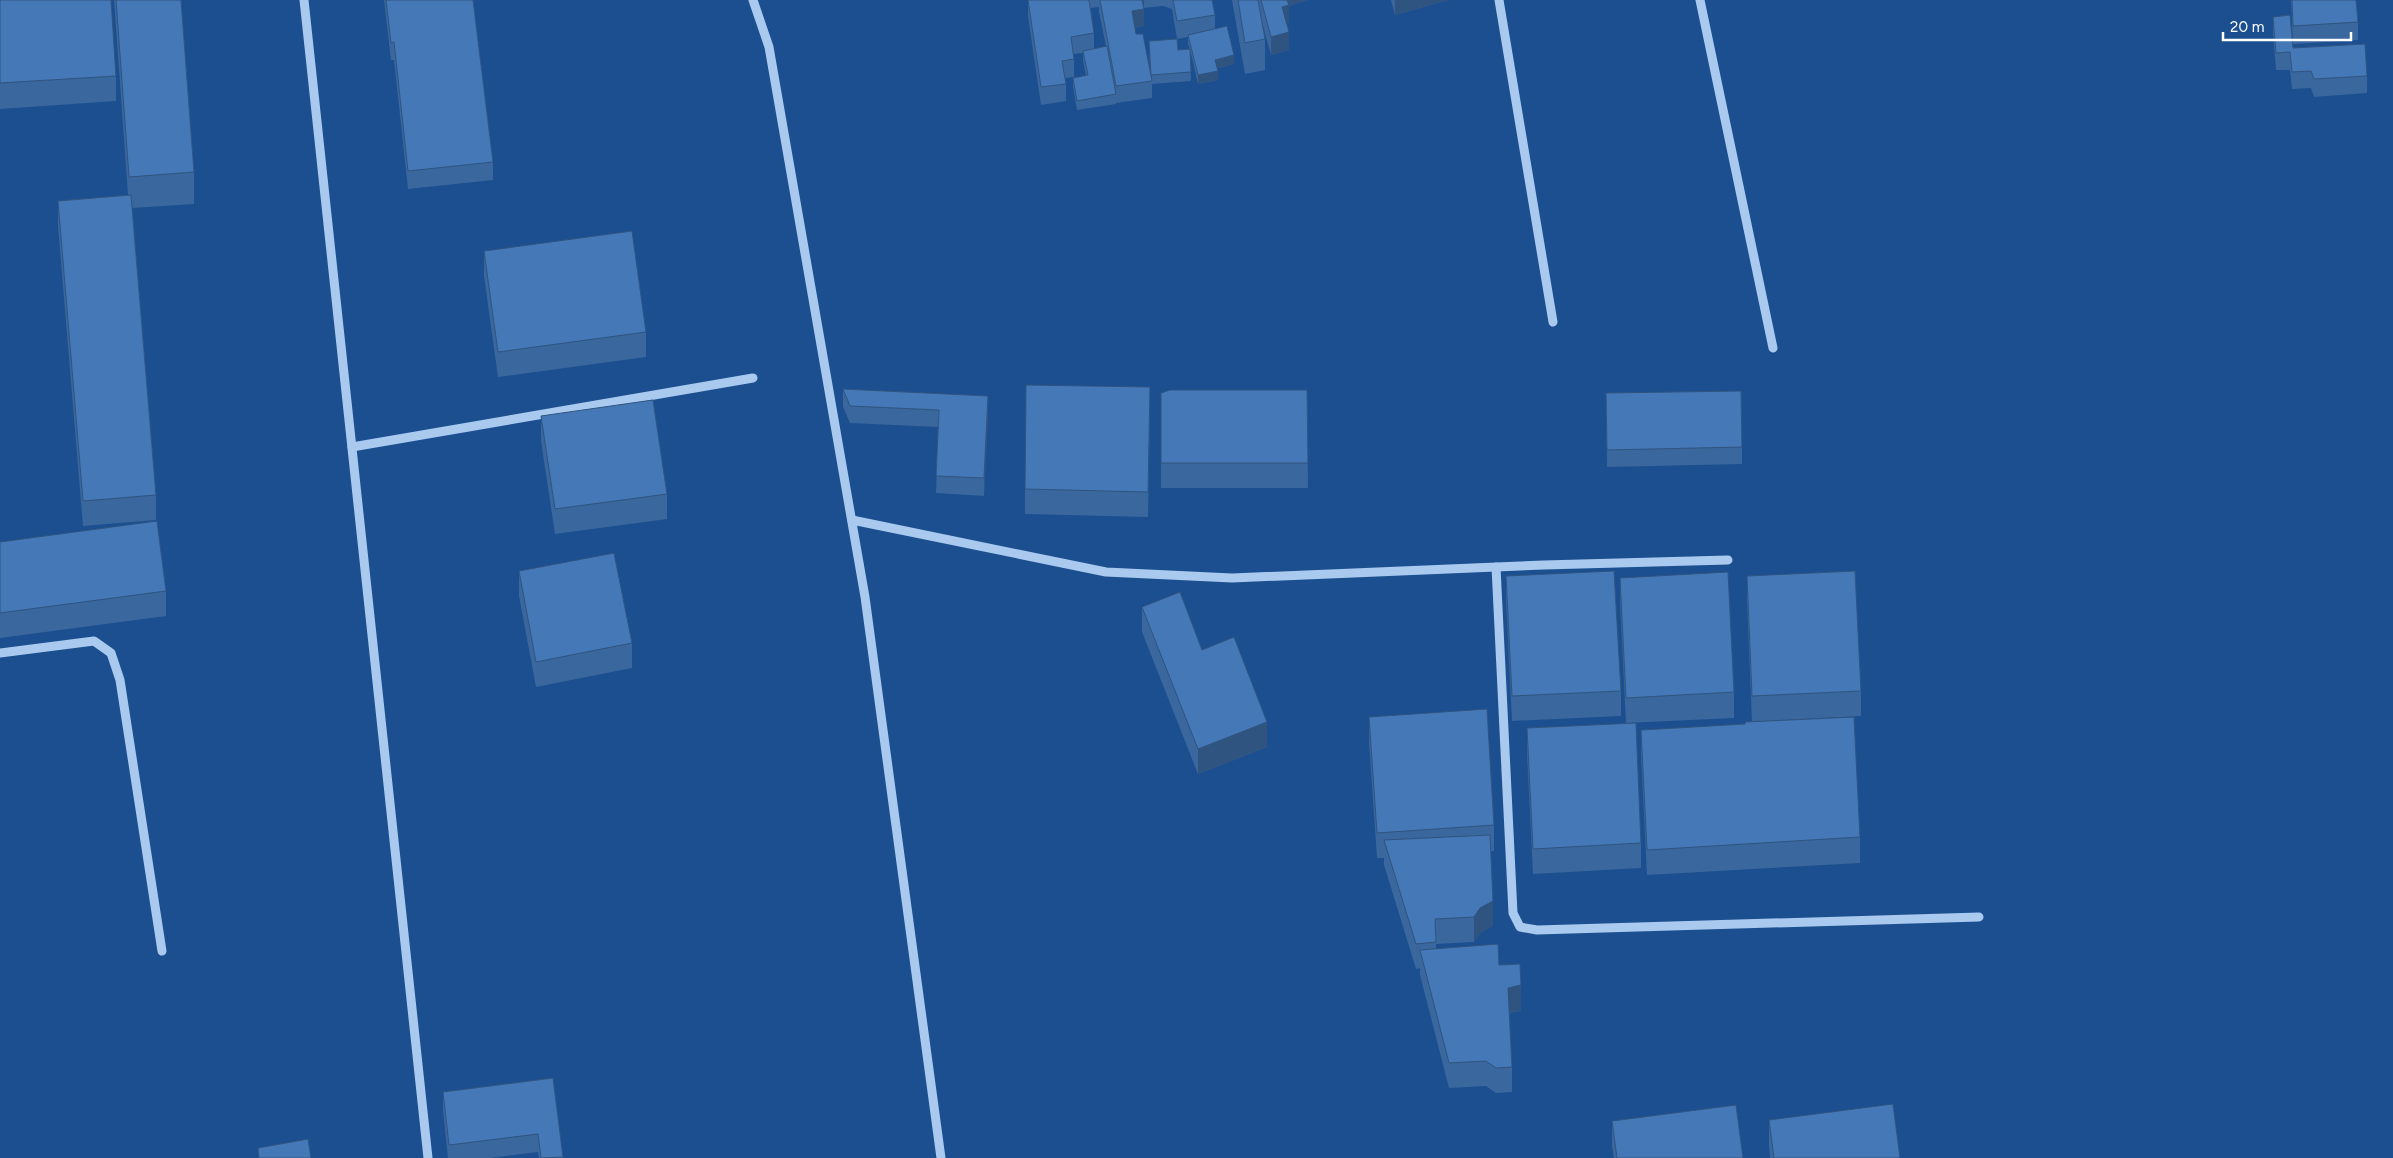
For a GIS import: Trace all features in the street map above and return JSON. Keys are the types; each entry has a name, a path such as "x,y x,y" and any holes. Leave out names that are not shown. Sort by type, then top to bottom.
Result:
{"street":[{"path":"304,0 428,1158"},
{"path":"753,0 769,47 865,597 941,1158"},
{"path":"1499,0 1553,322"},
{"path":"1700,0 1773,348"},
{"path":"352,447 753,378"},
{"path":"852,520 1106,572 1232,578 1728,560"},
{"path":"1496,567 1513,912 1520,927 1537,930 1979,917"},
{"path":"0,653 94,641 111,653 120,680 162,952"}],"building":[{"path":"0,0 111,0 116,76 0,83"},
{"path":"116,0 181,0 194,172 129,177"},
{"path":"386,0 473,0 493,162 408,171 394,42 391,43"},
{"path":"1028,0 1089,0 1094,33 1071,37 1074,59 1062,61 1066,84 1041,87"},
{"path":"1100,0 1142,0 1144,9 1132,11 1136,34 1143,34 1152,81 1116,86"},
{"path":"1173,0 1212,0 1215,15 1177,21"},
{"path":"1238,0 1258,0 1265,39 1245,43"},
{"path":"1261,0 1287,0 1289,5 1282,7 1289,32 1271,37"},
{"path":"2292,0 2356,0 2358,22 2293,26"},
{"path":"2290,15 2293,48 2365,44 2367,76 2314,79 2311,71 2292,72 2290,52 2276,53 2273,17"},
{"path":"1227,26 1234,55 1215,60 1218,71 1198,75 1188,35"},
{"path":"1177,39 1178,50 1190,49 1191,72 1151,75 1149,41"},
{"path":"1107,46 1116,94 1077,101 1073,78 1088,75 1083,51"},
{"path":"131,195 156,495 83,501 58,201"},
{"path":"632,231 646,332 498,352 484,251"},
{"path":"1026,385 1150,387 1148,492 1025,489"},
{"path":"843,389 988,396 984,478 936,476 939,410 850,406"},
{"path":"1170,390 1307,390 1308,463 1161,463 1161,393"},
{"path":"1741,391 1742,447 1607,450 1606,393"},
{"path":"653,400 667,494 555,509 541,416"},
{"path":"157,521 166,591 0,613 0,542"},
{"path":"614,553 632,643 536,662 519,571"},
{"path":"1614,571 1621,691 1512,696 1506,576"},
{"path":"1855,571 1861,691 1752,696 1747,576"},
{"path":"1728,572 1734,692 1626,698 1620,578"},
{"path":"1180,592 1202,650 1234,637 1267,722 1198,749 1142,607"},
{"path":"1487,709 1494,825 1377,833 1369,717"},
{"path":"1854,717 1860,837 1647,850 1641,730 1745,724 1745,722"},
{"path":"1636,723 1641,843 1533,849 1527,728"},
{"path":"1490,835 1493,901 1480,908 1474,917 1435,919 1436,942 1416,944 1384,840"},
{"path":"1498,944 1499,965 1520,964 1521,985 1508,988 1512,1067 1496,1068 1486,1061 1449,1063 1420,950"},
{"path":"553,1078 563,1157 541,1158 538,1134 449,1145 443,1092"},
{"path":"1893,1104 1900,1158 1774,1158 1769,1120"},
{"path":"1736,1105 1743,1158 1617,1158 1612,1121"},
{"path":"308,1139 311,1158 259,1158 258,1148"}]}
